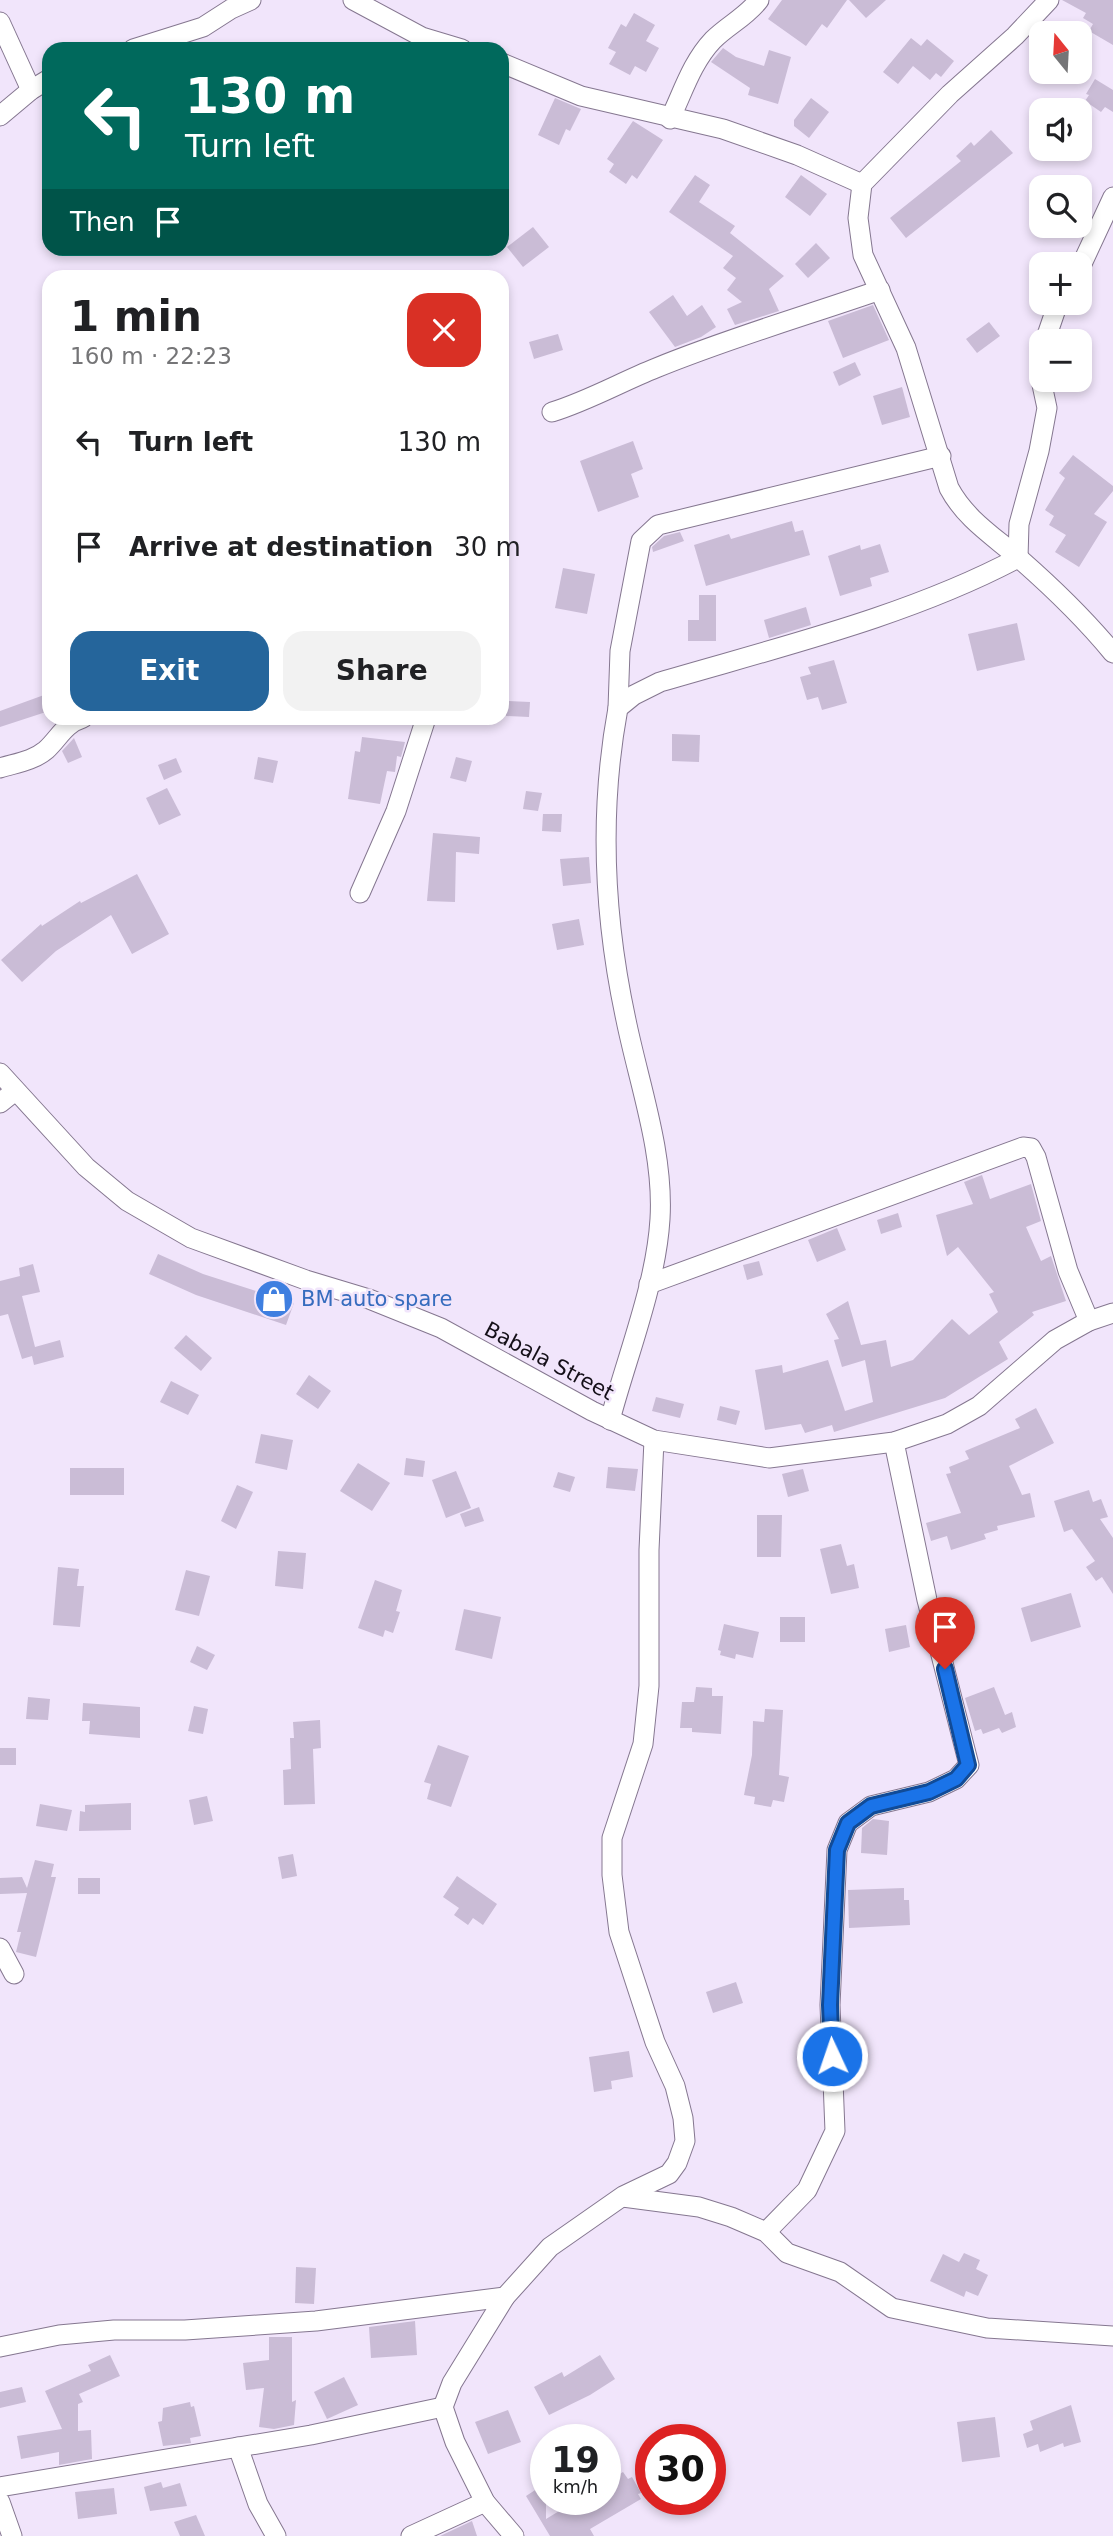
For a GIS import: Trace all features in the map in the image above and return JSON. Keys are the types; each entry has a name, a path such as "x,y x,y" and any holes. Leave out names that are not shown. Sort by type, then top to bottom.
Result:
{"street":[{"path":"155,42 203,27 230,4 251,0"},
{"path":"353,0 422,37 439,42"},
{"path":"670,119 697,60 714,39 748,14 759,0"},
{"path":"1049,0 1015,36 950,94 862,184 858,218 863,255 906,348 949,488 957,502 971,520 1018,558 1087,621 1113,653"},
{"path":"0,22 31,90"},
{"path":"509,66 581,96 735,133 797,155 862,184"},
{"path":"0,116 42,83"},
{"path":"1087,252 1113,197"},
{"path":"552,412 582,403 654,369 706,349 880,290"},
{"path":"1018,558 1019,524 1039,451 1047,408 1044,392"},
{"path":"610,1420 649,1284 660,1219 648,1105 625,1019 610,918 605,817 618,708 620,651 641,541 658,525 941,456"},
{"path":"618,708 634,695 660,682 870,619 989,573 1018,558"},
{"path":"0,768 30,760 47,749 67,725"},
{"path":"359,893 396,811 424,725"},
{"name":"Babala Street","path":"0,1073 8,1097 86,1167 127,1201 191,1238 306,1280 369,1299 441,1328 610,1420 654,1440 769,1458 894,1442 947,1424 979,1406 1055,1340 1089,1321 1113,1313"},
{"path":"649,1284 1023,1147 1031,1148 1036,1157 1068,1270 1089,1321"},
{"path":"514,2536 485,2502 455,2442 443,2407 452,2383 505,2297 550,2247 623,2196 669,2174 677,2163 685,2141 683,2118 675,2086 656,2042 619,1932 612,1875 612,1838 643,1744 649,1686 649,1550 654,1440"},
{"path":"766,2232 807,2190 835,2131 830,2005 837,1850 848,1823 871,1806 929,1792 956,1779 968,1765 908,1515 894,1442"},
{"path":"0,1948 15,1974"},
{"path":"623,2196 699,2207 730,2217 766,2232 787,2253 840,2272 892,2308 987,2328 1113,2336"},
{"path":"0,2347 59,2335 316,2321 505,2297"},
{"path":"0,2487 238,2447 443,2407"},
{"path":"238,2447 258,2504 276,2536"},
{"path":"0,2502 12,2536"},
{"path":"411,2536 485,2502"}],"building":[{"path":"782,0 847,0 827,28 822,24 806,46 768,19"},
{"path":"849,0 886,0 866,18"},
{"path":"1062,0 1113,0 1113,45 1092,33 1092,21 1083,18 1086,13"},
{"path":"634,13 655,25 646,41 659,48 646,72 635,66 630,75 609,64 616,52 608,48 621,24 626,27"},
{"path":"911,38 921,46 927,39 954,61 941,77 936,73 930,80 913,66 898,84 883,72"},
{"path":"723,48 736,57 764,66 769,50 791,57 778,104 748,95 750,88 711,62"},
{"path":"1095,79 1113,90 1113,112 1105,107 1101,112 1092,106 1092,98 1087,98 1089,95 1086,94"},
{"path":"555,98 581,109 570,131 566,129 559,145 538,135"},
{"path":"811,98 829,112 809,138 794,126 794,120"},
{"path":"633,121 663,140 637,179 632,175 626,184 609,172 614,164 607,159"},
{"path":"991,130 1013,153 906,238 890,218 961,161 956,156 971,142 974,146"},
{"path":"695,175 710,185 699,202 735,226 730,233 784,276 769,289 779,311 735,325 727,309 742,302 727,290 736,278 723,268 733,256 669,212"},
{"path":"801,175 827,194 810,216 785,197"},
{"path":"533,227 549,247 523,267 509,250 509,245"},
{"path":"816,243 830,258 808,278 795,264"},
{"path":"673,295 687,316 702,305 716,327 701,337 675,347 649,312"},
{"path":"873,305 889,340 843,358 828,321"},
{"path":"989,322 1000,336 977,353 966,339"},
{"path":"558,334 563,350 534,359 529,342"},
{"path":"855,362 861,375 839,386 833,372"},
{"path":"902,387 910,417 882,425 873,396"},
{"path":"633,441 643,469 631,474 639,497 598,512 580,461"},
{"path":"1073,455 1113,486 1113,491 1094,514 1107,522 1079,567 1055,552 1066,535 1049,525 1054,516 1045,510 1065,478 1059,473"},
{"path":"792,521 795,532 803,530 810,555 706,586 694,545 729,534 731,539"},
{"path":"680,532 684,541 653,552 652,547 664,536"},
{"path":"880,544 889,572 870,578 872,586 840,596 828,556 860,545 861,550"},
{"path":"563,568 595,574 587,614 555,608"},
{"path":"699,595 716,595 716,641 688,641 688,620 699,620"},
{"path":"806,607 811,625 769,638 764,620"},
{"path":"1017,623 1025,660 977,671 968,634"},
{"path":"834,660 847,703 822,710 818,697 807,700 800,677 811,674 808,667"},
{"path":"42,696 42,713 0,727 0,711"},
{"path":"509,701 530,702 529,717 509,716"},
{"path":"672,734 700,735 699,762 672,761"},
{"path":"362,737 405,742 401,757 397,756 395,772 387,771 380,804 348,799 355,751 360,752"},
{"path":"74,738 82,757 68,763 62,751"},
{"path":"258,757 278,761 273,783 254,779"},
{"path":"456,757 472,761 466,782 450,778"},
{"path":"176,758 182,772 164,780 158,765"},
{"path":"167,788 181,815 159,825 146,798"},
{"path":"526,791 542,793 538,811 523,809"},
{"path":"543,814 562,814 561,832 542,831"},
{"path":"433,833 480,837 479,854 456,852 455,902 427,901"},
{"path":"589,857 591,883 563,886 560,859"},
{"path":"137,874 169,934 132,954 111,915 56,951 22,982 1,960 41,924 42,926 80,901 81,903"},
{"path":"579,919 584,945 557,950 552,924"},
{"path":"982,1175 990,1199 1031,1184 1041,1221 1026,1227 1041,1261 1051,1256 1066,1301 1032,1312 1034,1315 999,1342 1008,1359 945,1398 834,1432 832,1425 805,1433 801,1424 765,1430 755,1370 782,1365 783,1373 828,1360 845,1411 873,1402 865,1360 842,1367 834,1340 839,1339 826,1314 848,1301 861,1345 886,1340 891,1367 913,1360 952,1319 969,1335 998,1312 989,1294 994,1292 958,1247 947,1256 936,1215 973,1204 964,1182"},
{"path":"898,1213 902,1227 881,1234 877,1220"},
{"path":"837,1228 846,1250 817,1262 808,1240"},
{"path":"158,1254 203,1274 294,1303 286,1325 196,1295 149,1274"},
{"path":"759,1261 763,1275 747,1280 743,1265"},
{"path":"33,1264 40,1292 22,1296 35,1347 60,1340 64,1357 34,1365 32,1356 22,1359 8,1314 0,1316 0,1281 20,1276 19,1268"},
{"path":"186,1335 212,1358 201,1371 174,1348"},
{"path":"309,1375 331,1391 318,1409 296,1394"},
{"path":"171,1381 199,1395 188,1415 160,1402"},
{"path":"656,1397 684,1404 680,1418 652,1411"},
{"path":"720,1406 740,1411 736,1425 717,1420"},
{"path":"1036,1408 1054,1443 1009,1466 1022,1495 1030,1493 1035,1517 997,1526 998,1530 984,1534 986,1539 951,1550 947,1536 931,1541 926,1523 961,1513 946,1474 951,1473 949,1467 969,1459 965,1451 1020,1428 1015,1419"},
{"path":"261,1434 293,1440 287,1470 255,1463"},
{"path":"406,1458 425,1461 423,1477 404,1475"},
{"path":"358,1463 390,1483 372,1511 340,1491"},
{"path":"608,1467 638,1469 635,1491 606,1488"},
{"path":"70,1468 124,1468 124,1495 70,1495"},
{"path":"803,1469 809,1491 788,1497 782,1474"},
{"path":"456,1471 471,1508 446,1518 432,1480"},
{"path":"558,1472 575,1477 570,1492 553,1487"},
{"path":"237,1485 253,1492 236,1529 221,1521"},
{"path":"1089,1490 1093,1502 1101,1499 1108,1517 1100,1519 1113,1538 1113,1594 1102,1577 1096,1581 1086,1567 1095,1561 1072,1529 1064,1532 1054,1501"},
{"path":"479,1507 484,1521 465,1527 460,1514"},
{"path":"757,1515 782,1515 781,1557 757,1557"},
{"path":"841,1544 847,1566 854,1564 859,1588 831,1594 820,1549"},
{"path":"278,1551 306,1553 303,1589 275,1586"},
{"path":"58,1567 79,1569 77,1586 84,1586 80,1627 53,1625"},
{"path":"186,1570 210,1576 199,1616 175,1610"},
{"path":"375,1580 402,1590 396,1611 400,1612 393,1633 385,1630 383,1637 358,1628"},
{"path":"1071,1593 1081,1627 1031,1642 1021,1608"},
{"path":"464,1609 501,1617 492,1659 455,1650"},
{"path":"780,1617 805,1617 805,1642 780,1642"},
{"path":"724,1624 759,1632 753,1658 736,1654 735,1659 720,1655 721,1651 718,1650"},
{"path":"906,1625 910,1647 889,1652 885,1629"},
{"path":"197,1646 215,1655 207,1670 190,1662"},
{"path":"696,1687 712,1688 712,1696 723,1696 721,1734 692,1732 692,1728 680,1728 682,1702 694,1702"},
{"path":"994,1687 1005,1715 1012,1712 1016,1727 1002,1733 999,1728 983,1734 981,1729 975,1731 965,1698"},
{"path":"28,1697 50,1699 48,1720 26,1719"},
{"path":"83,1703 140,1707 140,1738 89,1734 90,1721 82,1721"},
{"path":"194,1706 208,1709 203,1734 188,1731"},
{"path":"765,1709 783,1710 779,1775 789,1777 784,1802 773,1800 771,1807 754,1804 755,1797 744,1795 752,1755 753,1721 764,1722"},
{"path":"320,1720 321,1748 313,1749 315,1804 284,1805 283,1770 291,1769 290,1738 294,1738 293,1722"},
{"path":"438,1745 469,1756 451,1807 427,1799 431,1784 424,1782"},
{"path":"0,1748 16,1748 16,1765 0,1765"},
{"path":"207,1796 213,1821 194,1825 189,1800"},
{"path":"131,1803 131,1830 79,1831 80,1811 85,1812 85,1805"},
{"path":"40,1804 72,1810 67,1831 36,1826"},
{"path":"873,1819 889,1821 887,1855 861,1853 862,1828"},
{"path":"293,1854 297,1876 282,1879 278,1857"},
{"path":"35,1860 54,1864 51,1877 56,1877 36,1957 16,1952 21,1932 17,1932 27,1893 0,1894 0,1878 22,1877 27,1888"},
{"path":"457,1876 497,1904 483,1925 473,1918 468,1925 454,1915 459,1908 443,1897"},
{"path":"78,1878 100,1878 100,1894 78,1894"},
{"path":"904,1888 904,1900 909,1900 910,1925 849,1928 848,1890"},
{"path":"736,1982 743,2003 713,2013 706,1992"},
{"path":"629,2051 633,2077 611,2081 612,2089 594,2092 589,2057"},
{"path":"964,2253 980,2260 976,2269 988,2275 978,2296 966,2291 964,2297 930,2281 943,2254 959,2262"},
{"path":"296,2267 316,2268 314,2304 295,2303"},
{"path":"415,2321 417,2355 371,2358 369,2327"},
{"path":"269,2337 292,2337 292,2402 296,2400 294,2425 274,2429 259,2427 264,2388 246,2390 243,2363 269,2360"},
{"path":"110,2355 120,2376 79,2394 83,2402 78,2404 78,2431 91,2430 92,2459 59,2465 59,2452 21,2459 17,2436 62,2429 45,2391 91,2371 88,2365"},
{"path":"600,2355 615,2379 549,2415 534,2387 562,2372 564,2377"},
{"path":"344,2377 358,2405 327,2419 314,2392"},
{"path":"22,2387 26,2402 0,2408 0,2392"},
{"path":"190,2402 191,2407 194,2406 201,2436 190,2438 191,2443 163,2446 158,2422 162,2421 163,2408"},
{"path":"1071,2405 1081,2442 1064,2447 1063,2443 1040,2452 1038,2444 1027,2448 1023,2434 1033,2430 1030,2421"},
{"path":"508,2410 521,2442 488,2454 475,2422"},
{"path":"995,2417 1000,2457 962,2462 957,2422"},
{"path":"623,2472 628,2479 632,2477 635,2482 635,2503 621,2511"},
{"path":"161,2482 163,2488 180,2483 187,2506 150,2511 144,2487"},
{"path":"114,2488 117,2514 78,2519 75,2492"},
{"path":"196,2515 205,2536 180,2536 174,2522"},
{"path":"537,2515 546,2515 546,2519 553,2515 614,2515 590,2529 594,2536 550,2536"},
{"path":"472,2521 477,2536 440,2536"}],"place":[{"name":"BM auto spare","path":"274,1299"}],"route":[{"path":"832,2056 830,2005 837,1850 848,1823 871,1806 929,1792 956,1779 968,1765 945,1669"}]}
